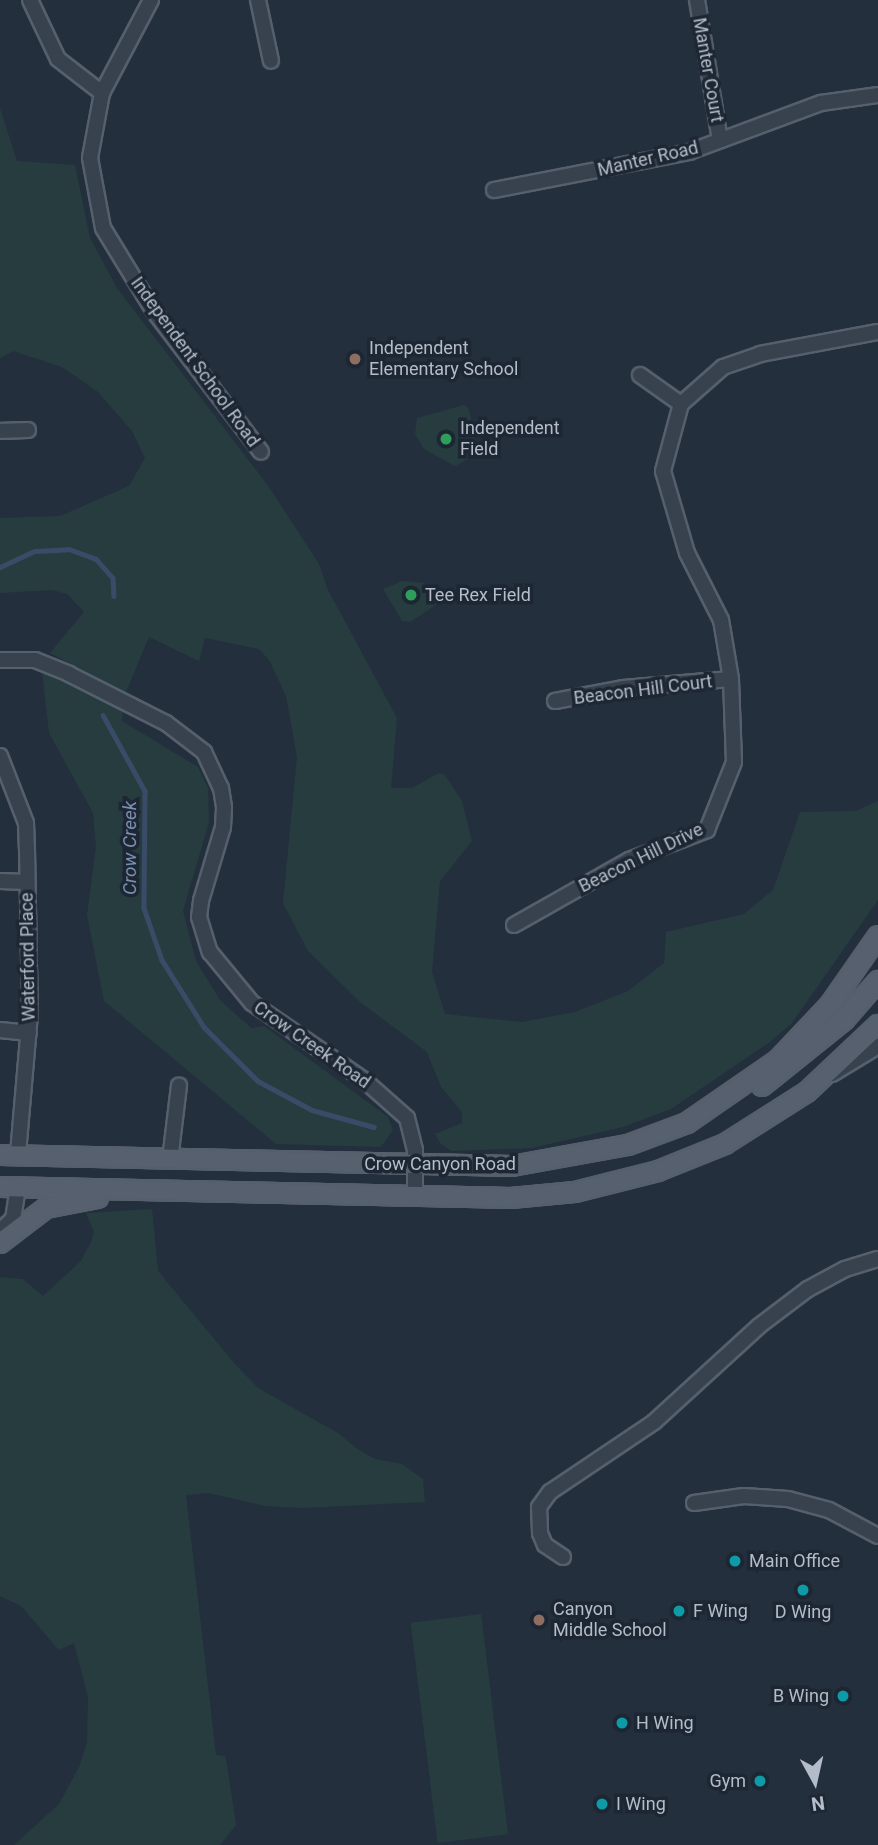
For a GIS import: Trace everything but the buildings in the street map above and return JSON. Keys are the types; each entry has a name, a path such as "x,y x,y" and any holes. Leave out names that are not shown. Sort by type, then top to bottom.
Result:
{"main road":[{"name":"Crow Canyon Road","path":"0,1155 512,1166 588,1155 661,1134 728,1098 805,1034 855,973 878,936"},
{"path":"728,1098 759,1089 801,1059 844,1020 878,981"},
{"name":"Crow Canyon Road","path":"9,1187 512,1198 615,1184 725,1144 825,1078 878,1026"},
{"path":"9,1187 19,1156"},
{"path":"0,1243 54,1205 143,1190"}],"street":[{"path":"30,0 58,59 102,93"},
{"name":"Independent School Road","path":"151,0 102,93 90,158 103,228 153,310 261,452"},
{"path":"258,0 271,61"},
{"name":"Manter Court","path":"697,0 720,140"},
{"name":"Manter Road","path":"495,190 690,152 821,103 878,95"},
{"path":"640,375 681,404 723,367 760,354 878,332"},
{"name":"Beacon Hill Drive","path":"514,925 629,860 708,830 734,762 731,680 721,620 687,553 663,471 681,404"},
{"path":"0,431 28,430"},
{"name":"Crow Creek Road","path":"0,660 36,660 69,674 166,723 204,752 221,788 224,808 223,827 201,901 199,917 210,952 252,1003 364,1080 407,1118 414,1136 415,1196"},
{"name":"Beacon Hill Court","path":"555,701 623,688 731,680"},
{"name":"Waterford Place","path":"0,757 26,824 29,1032 19,1156"},
{"name":"Waterford Place","path":"0,881 27,881"},
{"name":"Waterford Place","path":"0,1030 29,1032"},
{"path":"825,1078 878,1046"},
{"path":"170,1160 179,1086"},
{"path":"0,1231 13,1219 9,1187"},
{"path":"562,1557 545,1545 540,1533 539,1507 550,1492 654,1422 759,1326 808,1289 837,1273 878,1259"},
{"path":"694,1503 744,1496 788,1499 830,1510 878,1536"}],"green space":[{"path":"0,108 17,161 75,165 90,238 117,288 269,487 319,564 328,590 397,718 391,788 412,788 439,773 445,775 462,801 472,841 440,881 432,972 445,1014 522,1022 575,1012 628,991 664,963 666,932 744,914 773,890 800,812 856,811 878,801 878,900 792,1023 770,1042 671,1109 623,1127 532,1148 451,1151 440,1143 435,1134 462,1123 462,1112 441,1087 427,1052 360,1002 308,951 283,903 297,757 286,696 269,660 259,649 205,638 199,661 149,637 126,692 50,653 84,612 67,594 52,590 0,593 0,518 60,516 129,486 145,458 132,431 98,392 62,367 13,351 0,358"},
{"name":"Independent Field","path":"464,405 469,409 478,454 455,466 424,449 415,434 417,418"},
{"name":"Tee Rex Field","path":"402,581 424,583 442,601 410,622 402,621 383,589"},
{"path":"42,671 123,711 122,721 198,767 208,788 209,822 183,911 196,961 220,1000 251,1028 264,1026 388,1117 393,1130 381,1147 276,1144 104,1001 87,915 96,846 93,813 49,733"},
{"path":"152,1209 158,1271 235,1364 258,1388 338,1433 356,1448 375,1459 402,1464 423,1479 425,1502 302,1508 265,1506 209,1493 186,1495 216,1755 225,1756 236,1825 220,1845 14,1845 59,1804 79,1767 87,1743 88,1697 74,1643 59,1650 21,1606 0,1596 0,1277 23,1279 43,1296 80,1262 91,1242 94,1232 86,1213"},
{"path":"481,1614 508,1834 438,1843 411,1623"}],"waterway":[{"name":"Crow Creek","path":"0,567 35,551 69,549 96,559 113,578 114,596"},
{"name":"Crow Creek","path":"103,715 145,791 144,908 162,960 204,1027 258,1081 312,1110 374,1127"}],"place":[{"name":"Independent Elementary School","path":"355,359"},
{"name":"Independent Field","path":"446,439"},
{"name":"Tee Rex Field","path":"411,595"},
{"name":"Main Office","path":"735,1561"},
{"name":"D Wing","path":"803,1590"},
{"name":"F Wing","path":"679,1611"},
{"name":"Canyon Middle School","path":"539,1620"},
{"name":"B Wing","path":"843,1696"},
{"name":"H Wing","path":"622,1723"},
{"name":"Gym","path":"760,1781"},
{"name":"I Wing","path":"602,1804"}]}
